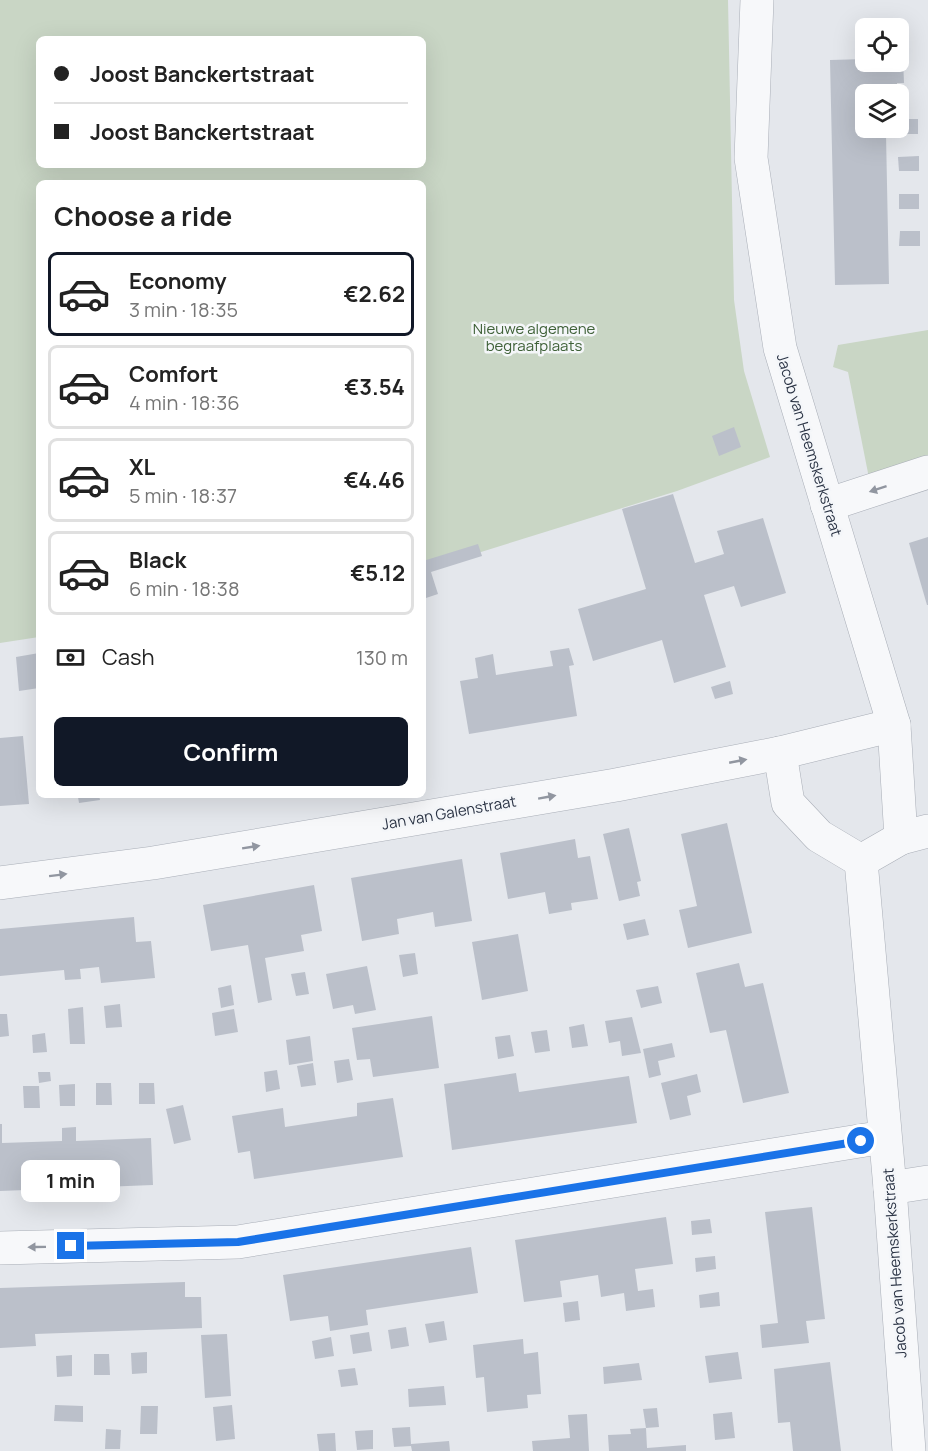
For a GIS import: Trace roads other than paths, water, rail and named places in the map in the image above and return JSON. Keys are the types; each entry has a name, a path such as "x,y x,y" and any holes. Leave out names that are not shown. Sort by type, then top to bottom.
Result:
{"street":[{"name":"Jacob van Heemskerkstraat","path":"757,0 752,158 780,348 894,724 915,835 861,861 890,1188 909,1451"},
{"path":"828,505 928,472"},
{"name":"Jan van Galenstraat","path":"0,883 153,863 616,785 780,753 894,724"},
{"path":"780,753 788,803 819,836 861,861"},
{"path":"0,1248 238,1242 884,1137"},
{"path":"890,1188 928,1182"}],"park label":[{"name":"Nieuwe algemene begraafplaats","path":"534,338"}]}
